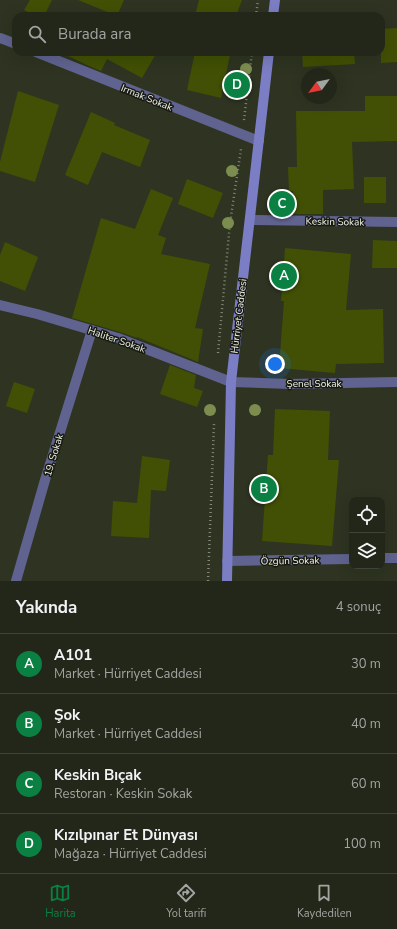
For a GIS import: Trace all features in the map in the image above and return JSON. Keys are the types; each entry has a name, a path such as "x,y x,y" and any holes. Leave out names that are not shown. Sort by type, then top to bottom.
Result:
{"main road":[{"path":"274,12 275,0"},
{"name":"Hürriyet Caddesi","path":"227,581 231,382 269,56"}],"street":[{"path":"0,38 12,42"},
{"name":"Irmak Sokak","path":"46,56 259,141"},
{"name":"Keskin Sokak","path":"250,220 397,222"},
{"name":"Haliter Sokak","path":"0,305 38,314 118,338 231,382"},
{"name":"19. Sokak","path":"16,581 45,480 92,330"},
{"name":"Şenel Sokak","path":"231,382 290,384 397,382"},
{"path":"385,558 397,558"},
{"name":"Özgün Sokak","path":"227,561 349,559"}],"path":[{"path":"256,12 258,0"}],"building":[{"path":"30,0 52,0 46,12 28,12 24,10"},
{"path":"78,0 124,0 119,12 107,12"},
{"path":"199,0 242,0 238,12 196,12"},
{"path":"397,28 397,62 381,63 381,56 385,56 385,29"},
{"path":"68,56 155,56 142,78 107,59 101,71"},
{"path":"194,56 230,56 221,98 187,90"},
{"path":"302,56 354,56 355,64 303,67"},
{"path":"18,91 59,105 35,182 0,171 0,162"},
{"path":"365,96 397,96 397,141 352,142 354,189 323,190 323,214 293,214 293,191 289,191 288,167 297,167 296,111 365,111"},
{"path":"91,112 115,123 114,125 150,140 140,167 102,152 88,185 65,175"},
{"path":"364,177 386,177 386,203 364,203"},
{"path":"187,179 223,193 213,218 178,204"},
{"path":"151,189 173,198 158,235 166,238 161,254 210,264 195,328 203,329 198,362 137,337 72,318 101,218 135,229"},
{"path":"373,240 397,241 397,268 372,268"},
{"path":"5,242 38,257 25,291 0,281 0,255"},
{"path":"285,248 351,254 346,310 383,309 384,363 336,364 335,373 279,368 284,301 281,301"},
{"path":"170,365 196,375 194,388 203,391 197,407 160,394"},
{"path":"14,382 35,389 27,413 6,406"},
{"path":"275,409 330,411 328,460 339,460 332,546 262,541 268,455 273,455"},
{"path":"142,456 170,460 166,491 151,490 149,538 111,536 113,501 137,503"}],"place":[{"name":"Kızılpınar Et Dünyası","path":"237,85"},
{"name":"Keskin Bıçak","path":"282,204"},
{"name":"A101","path":"284,276"},
{"name":"Şok","path":"264,489"}]}
